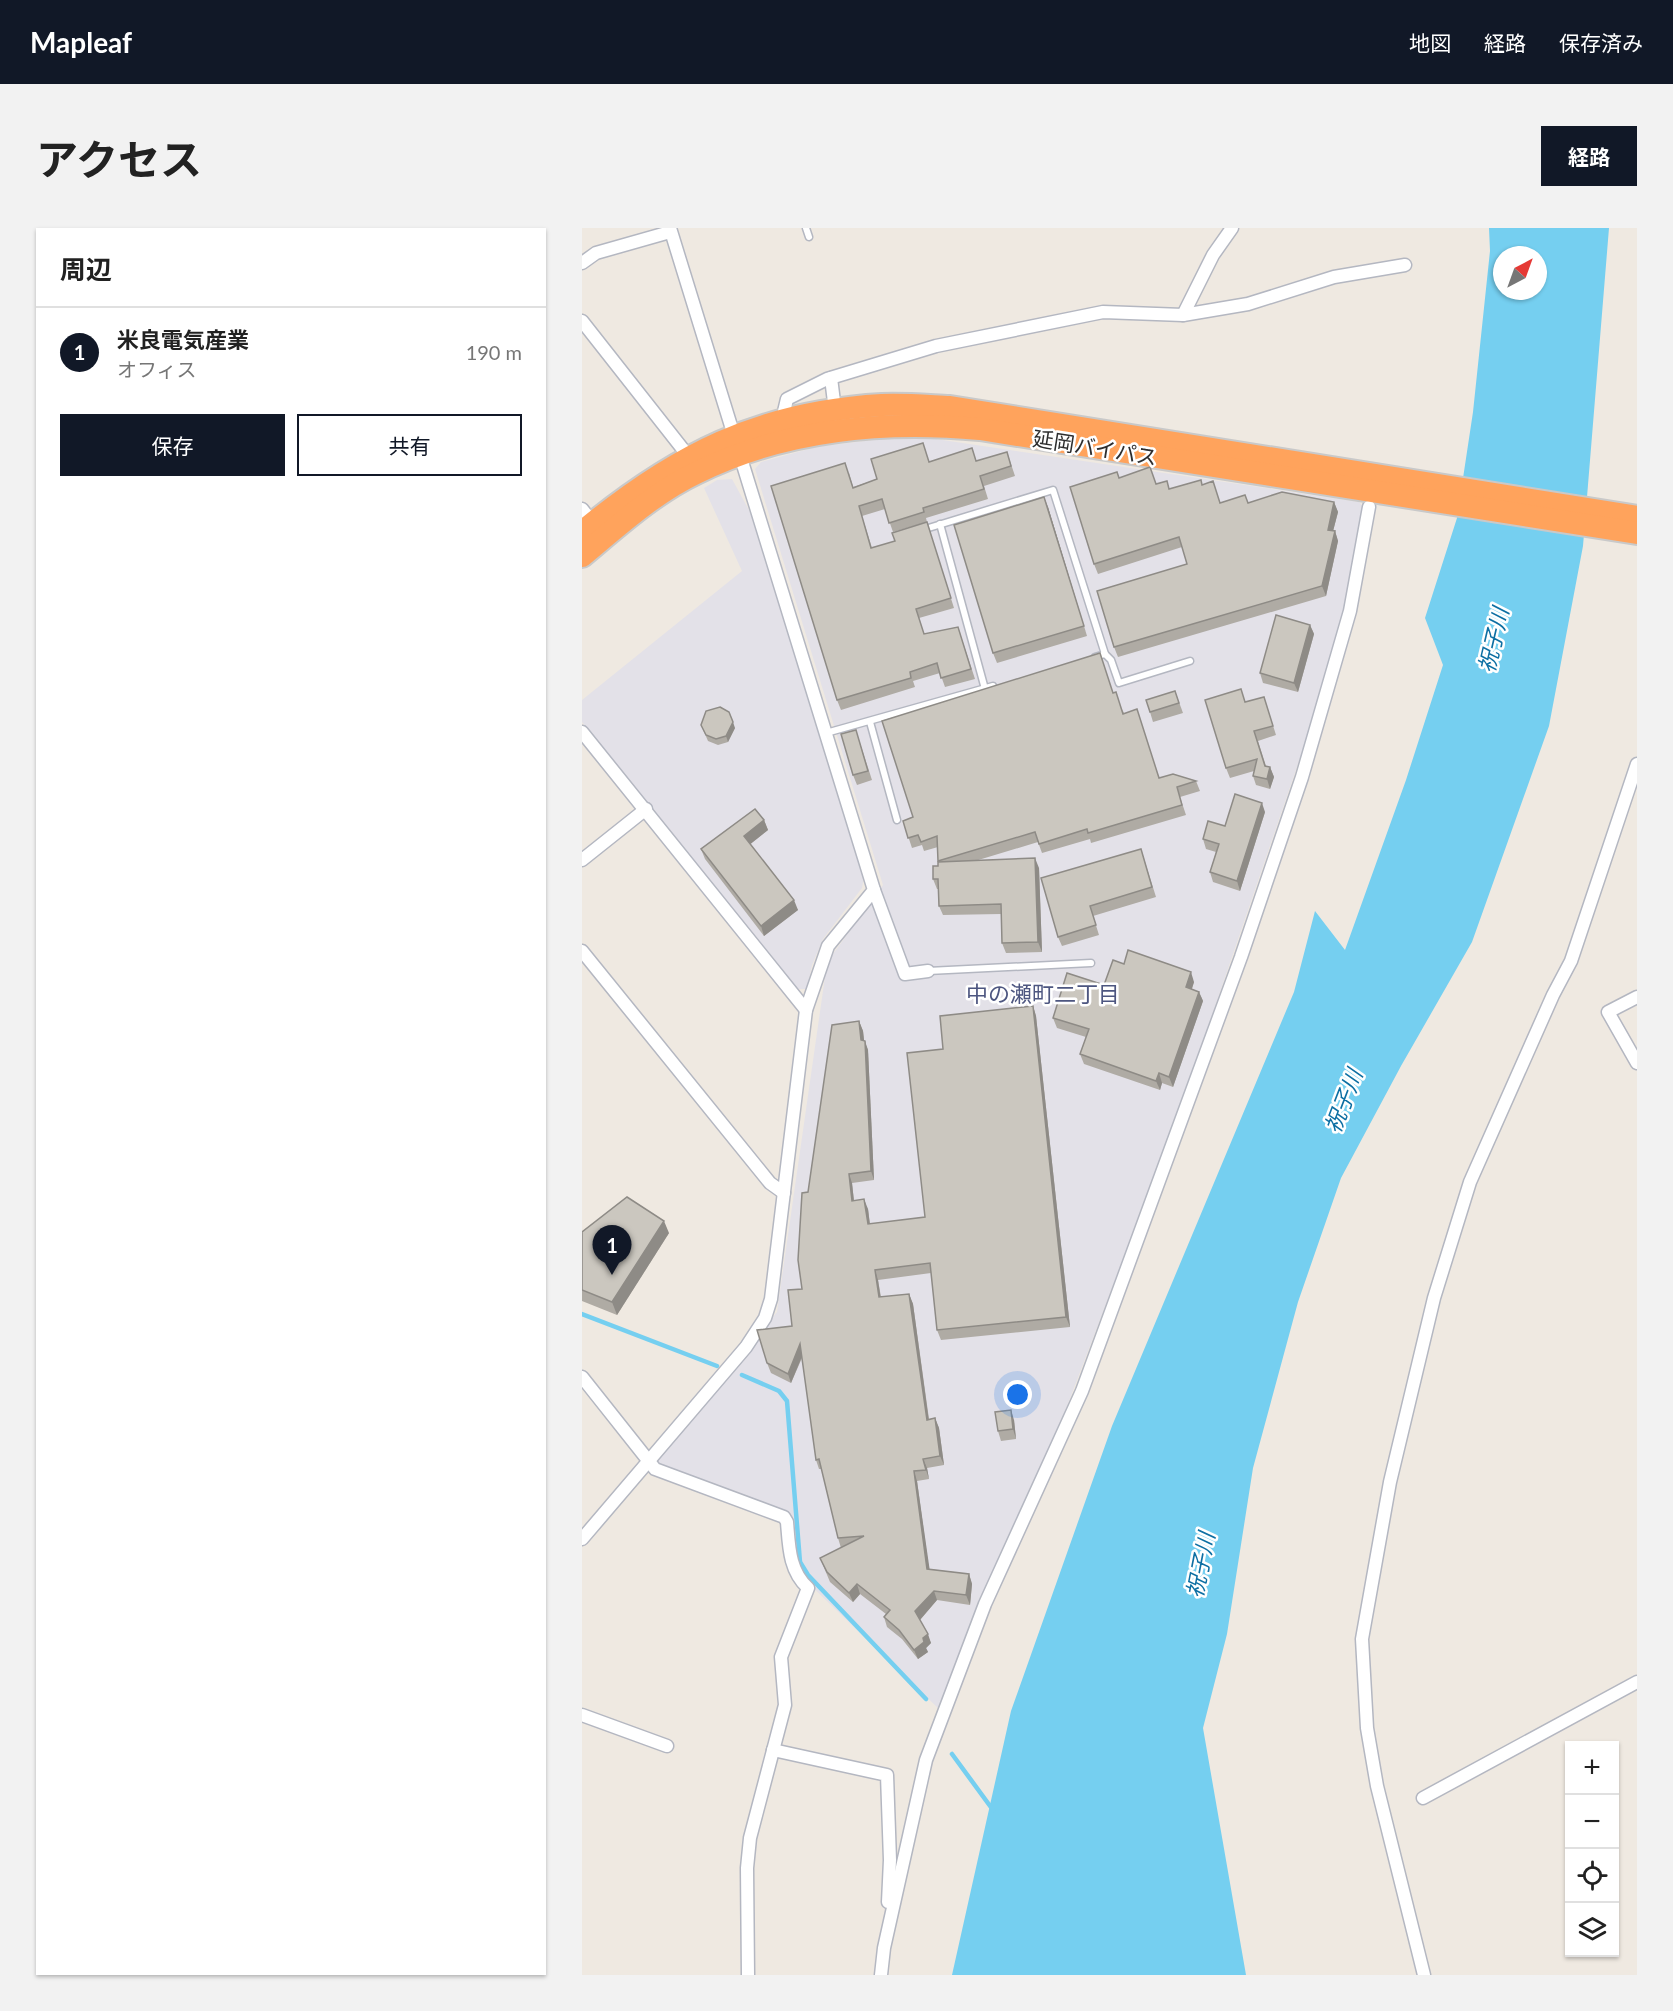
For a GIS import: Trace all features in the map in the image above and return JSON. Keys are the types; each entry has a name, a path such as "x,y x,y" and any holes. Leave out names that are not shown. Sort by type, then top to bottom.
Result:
{"highway":[{"name":"延岡バイパス","path":"582,556 638,510 736,445 782,420 835,410 884,405 950,407 1374,490 1637,517"},
{"name":"延岡バイパス","path":"586,521 689,457 736,445 875,425 936,425 1374,490 1637,533"}],"street":[{"path":"1183,315 1213,255 1232,228"},
{"path":"582,263 596,253 670,230 874,890 905,974 928,971"},
{"path":"782,420 787,399 831,378 936,346 1103,312 1183,315 1248,304 1291,293 1334,277 1405,265"},
{"path":"582,321 689,457"},
{"path":"831,378 835,410"},
{"path":"884,1948 926,1760 985,1604 1082,1390 1241,957 1299,788 1350,611 1374,490"},
{"path":"582,732 806,1010"},
{"path":"1424,1975 1377,1786 1367,1728 1362,1639 1390,1482 1428,1321 1470,1182 1553,995 1571,962 1637,764"},
{"path":"582,860 646,809"},
{"path":"582,1539 746,1347 765,1318 771,1299 806,1010 828,946 874,890"},
{"path":"582,951 763,1174 784,1193"},
{"path":"1637,997 1608,1012 1637,1063"},
{"path":"582,1377 655,1469 784,1517 787,1522 791,1561 799,1580 808,1588 781,1657 785,1705 750,1838 747,1868 747,1975"},
{"path":"1424,1798 1637,1682"},
{"path":"582,1715 667,1746"},
{"path":"773,1750 887,1775 890,1860 881,1975"}],"lane":[{"path":"806,228 809,237"},
{"path":"911,532 1053,490 1105,654 1111,660 1119,683 1190,662"},
{"path":"940,524 985,689"},
{"path":"1083,660 1105,654"},
{"path":"826,733 996,686"},
{"path":"870,722 897,820"},
{"path":"928,971 1091,963"}],"shaded area":[{"path":"929,438 1359,502 1364,508 1346,602 1313,720 1177,1118 1061,1422 939,1709 803,1578 795,1560 790,1513 655,1464 777,1312 826,970 833,954 883,885 755,469 761,462 816,447 881,439"},
{"path":"732,479 750,512 864,876 862,888 823,939 812,965 807,989 798,989 582,722 582,700 742,571 704,488 717,480"}],"water":[{"name":"祝子川","path":"1489,228 1609,228 1583,546 1549,726 1472,942 1401,1066 1341,1178 1298,1302 1253,1468 1227,1634 1203,1728 1246,1975 952,1975 1011,1711 1112,1426 1294,992 1315,911 1345,950 1406,780 1443,665 1425,618 1457,518 1473,412 1490,251"}],"building":[{"path":"923,443 929,462 972,448 976,461 1007,452 1011,466 980,476 984,489 923,508 924,512 889,523 882,499 859,506 871,548 895,541 892,533 927,522 951,598 916,609 924,634 958,627 971,669 941,678 937,663 910,672 911,678 837,700 771,486 845,463 853,488 877,479 871,459"},
{"path":"1150,467 1156,484 1167,481 1169,489 1201,480 1202,485 1213,481 1220,503 1245,495 1248,503 1282,492 1334,502 1328,530 1335,531 1322,586 1114,647 1097,591 1187,564 1179,537 1094,564 1070,487 1117,472 1119,478"},
{"path":"1044,497 1084,626 993,653 954,525"},
{"path":"1276,615 1310,625 1294,683 1260,673"},
{"path":"1100,653 1113,693 1116,692 1123,714 1137,709 1159,778 1173,774 1196,781 1177,787 1182,805 1088,833 1087,829 1039,844 1035,832 938,861 937,836 921,842 918,835 908,838 903,821 913,817 882,721"},
{"path":"1241,689 1245,702 1264,697 1273,726 1254,731 1265,766 1270,767 1267,779 1253,776 1257,759 1226,768 1205,700"},
{"path":"1175,691 1179,703 1150,712 1146,700"},
{"path":"720,707 729,712 733,722 726,736 716,739 706,735 701,725 706,711"},
{"path":"856,730 868,771 853,775 841,734"},
{"path":"1235,794 1262,803 1237,881 1210,872 1219,844 1203,839 1208,821 1225,826"},
{"path":"755,809 764,820 744,836 794,900 761,926 701,849"},
{"path":"1141,849 1152,887 1090,906 1096,925 1058,937 1041,878"},
{"path":"1035,858 1038,942 1002,943 1001,904 939,906 938,879 933,879 933,866 938,866 938,862"},
{"path":"1128,950 1191,972 1186,987 1199,992 1169,1077 1159,1073 1156,1081 1080,1054 1089,1029 1053,1018 1067,973 1104,985 1113,960 1124,964"},
{"path":"1033,1006 1066,1317 937,1330 930,1263 875,1270 879,1297 909,1294 927,1420 935,1418 940,1456 923,1459 926,1470 914,1471 927,1569 969,1574 966,1595 934,1591 915,1611 928,1634 923,1638 924,1642 914,1650 899,1630 884,1617 890,1610 857,1584 849,1593 827,1572 820,1558 864,1536 838,1538 819,1459 816,1460 800,1344 788,1374 767,1363 757,1330 792,1326 788,1290 802,1289 798,1260 802,1193 808,1192 832,1025 859,1021 861,1040 865,1041 871,1171 849,1174 852,1201 864,1199 868,1224 925,1217 907,1053 943,1049 940,1016"},
{"path":"627,1197 664,1221 612,1302 582,1290 582,1232"},
{"path":"1011,1410 1013,1429 998,1431 995,1412"}],"waterway":[{"path":"582,1314 717,1366"},
{"path":"742,1375 779,1391 787,1401 800,1562 808,1575 926,1699"},
{"path":"952,1754 993,1810"}],"place":[{"name":"米良電気産業","path":"612,1275"}],"district":[{"name":"中の瀬町二丁目","path":"1043,993"}]}
